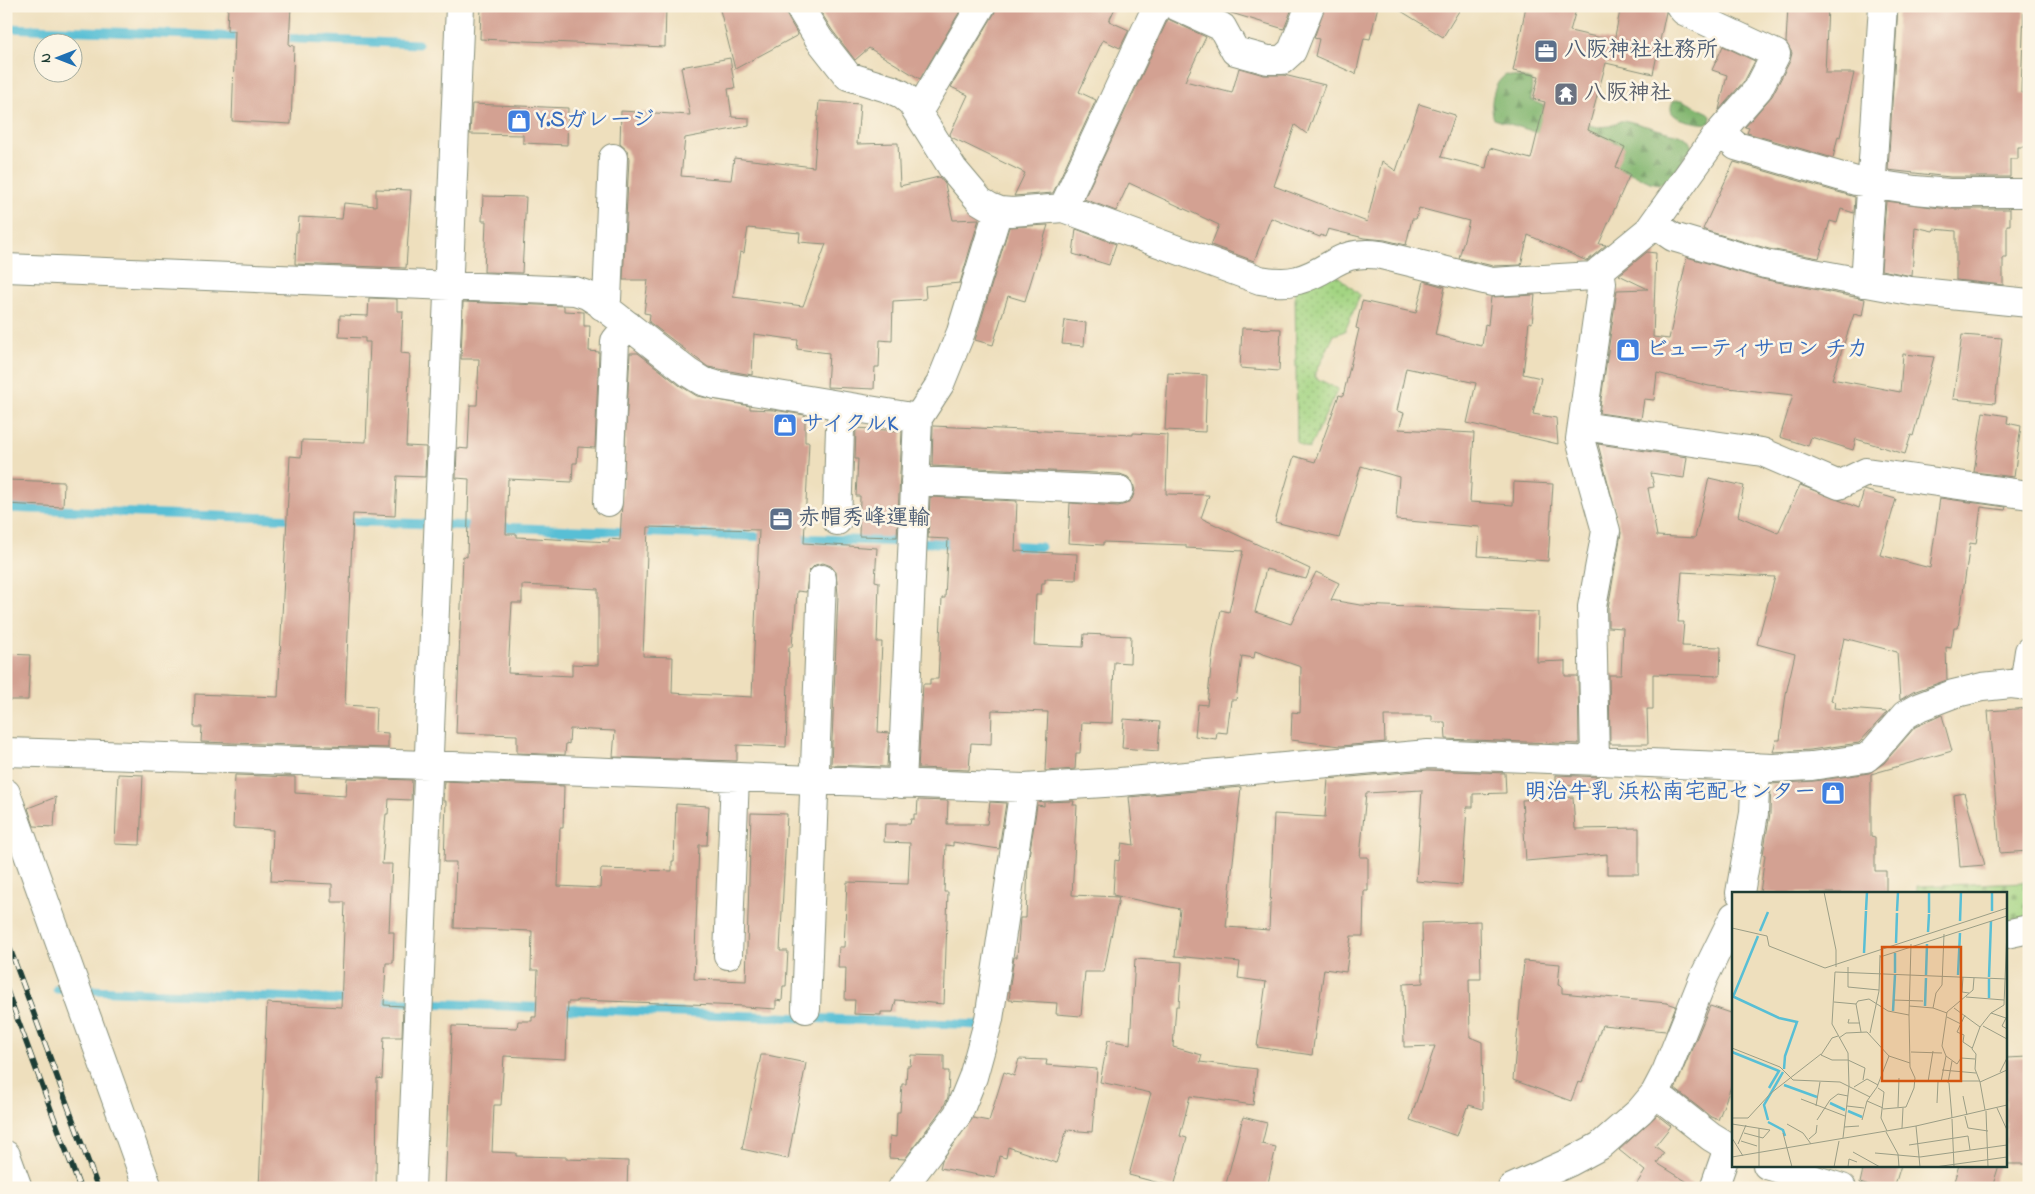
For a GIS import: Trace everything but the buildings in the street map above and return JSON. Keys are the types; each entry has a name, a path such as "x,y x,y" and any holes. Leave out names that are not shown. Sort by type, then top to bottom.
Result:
{"street":[{"path":"411,1188 460,6"},
{"path":"799,6 819,39 848,76 901,94 911,102 943,155 980,201 998,211 1012,212 1063,208 1260,280 1278,283 1296,281 1314,274 1335,260 1350,255 1366,253 1492,282 1593,276 1654,224 1721,132 1758,89 1776,54 1684,10 1680,6"},
{"path":"918,112 982,6"},
{"path":"1063,208 1157,6"},
{"path":"1176,6 1222,27 1235,51 1268,60 1282,60 1292,51 1310,6"},
{"path":"1863,283 1866,268 1883,6"},
{"path":"1721,132 1736,146 1856,180 1932,192 2029,193"},
{"path":"602,306 607,300 613,158"},
{"path":"902,784 918,418 940,384 962,332 998,211"},
{"path":"1654,224 1673,237 1765,264 1910,291 2029,303"},
{"path":"6,268 575,291 587,295 702,381 716,385 918,418"},
{"path":"1595,760 1592,607 1606,531 1580,438 1602,283 1600,270"},
{"path":"608,502 615,341 628,325"},
{"path":"837,521 840,428 844,406"},
{"path":"1582,426 1762,452 1839,486 1866,472 2029,495"},
{"path":"915,481 1119,490"},
{"path":"806,1009 822,579"},
{"path":"6,752 428,765 1024,788 1120,782 1428,754 1756,767 1812,766 1866,758 1905,714 1953,694 1982,687 2011,684 2026,685 2029,651"},
{"path":"1740,892 1754,813 1756,767"},
{"path":"728,955 735,777"},
{"path":"902,1188 958,1114 973,1077 989,1020 1024,788"},
{"path":"6,793 148,1188"},
{"path":"1512,1188 1570,1162 1600,1146 1640,1111 1655,1093 1666,1072 1704,977 1732,920"},
{"path":"2008,934 2029,929"},
{"path":"1655,1093 1711,1137 1731,1149 1714,1188"},
{"path":"6,1155 18,1188"},
{"path":"1770,1166 1842,1188"}],"green space":[{"path":"1506,75 1532,81 1531,100 1549,108 1560,117 1597,127 1610,126 1620,121 1628,121 1682,136 1689,140 1692,148 1668,182 1659,184 1650,182 1557,139 1494,119 1492,107 1493,94 1498,83"},
{"path":"1682,100 1709,113 1711,116 1710,123 1691,122 1676,116 1672,113 1671,107 1672,102"},
{"path":"1333,272 1360,295 1345,331 1334,335 1314,377 1338,389 1309,449 1297,443 1295,290"},
{"path":"2026,882 2026,918 2008,922 2008,892 1917,892 1917,886"}],"waterway":[{"path":"6,28 245,37"},
{"path":"278,38 418,44"},
{"path":"6,508 298,519"},
{"path":"341,521 430,524"},
{"path":"447,525 478,526"},
{"path":"496,527 771,537"},
{"path":"793,538 906,542"},
{"path":"918,542 958,544"},
{"path":"1004,545 1041,547"},
{"path":"57,989 68,989"},
{"path":"88,990 353,1000"},
{"path":"373,1001 411,1002"},
{"path":"427,1003 979,1025"}],"railway":[{"path":"6,938 98,1188"},
{"path":"6,988 80,1188"}],"place":[{"name":"八阪神社社務所","path":"1546,51"},
{"name":"八阪神社","path":"1566,94"},
{"name":"Y.Sガレージ","path":"519,121"},
{"name":"ビューティサロン チカ","path":"1628,350"},
{"name":"サイクルK","path":"785,425"},
{"name":"赤帽秀峰運輸","path":"781,519"},
{"name":"明治牛乳 浜松南宅配センター","path":"1833,793"}]}
